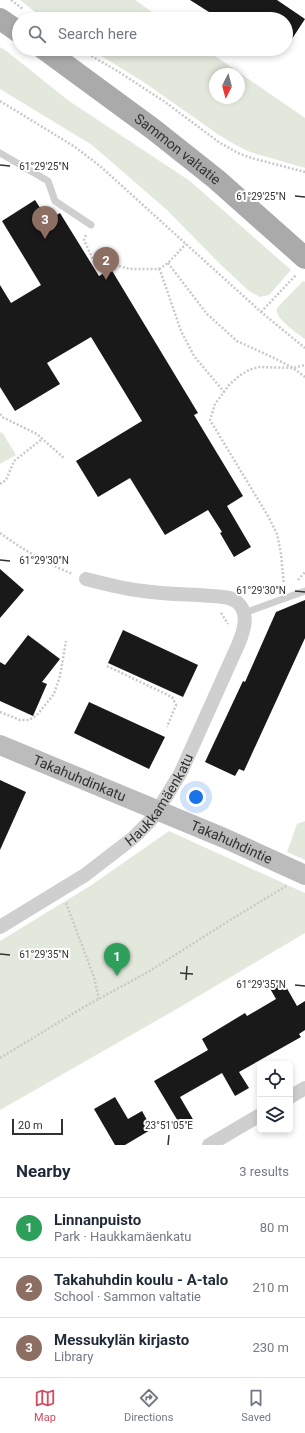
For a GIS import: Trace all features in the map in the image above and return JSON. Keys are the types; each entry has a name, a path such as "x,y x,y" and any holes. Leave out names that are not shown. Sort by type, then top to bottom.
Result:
{"main road":[{"path":"0,19 12,27"},
{"name":"Sammon valtatie","path":"54,56 153,129 216,179 301,266"}],"street":[{"path":"86,579 144,592 223,597 237,602 244,613"},
{"name":"Haukkamäenkatu","path":"0,927 85,875 133,838 158,810 181,772 238,645 244,628 244,613"},
{"name":"Takahuhdinkatu","path":"0,745 158,810"},
{"name":"Takahuhdintie","path":"158,810 273,859 298,879"},
{"path":"293,1095 305,1088"},
{"path":"209,1145 257,1117"}],"lane":[{"path":"0,153 48,181 55,201 91,224"},
{"path":"244,613 305,591"}],"path":[{"path":"92,56 165,102 220,142 240,154 305,172"},
{"path":"0,101 75,147 100,166 261,312 305,348"},
{"path":"91,224 84,240 95,264 110,264 130,269 158,269 168,263 186,244"},
{"path":"168,263 206,314 221,328 237,341 293,368 305,377"},
{"path":"261,312 301,266"},
{"path":"158,269 161,272 181,330 194,356 224,392"},
{"path":"285,599 281,554 277,534 268,516 210,420 215,404 224,392 239,376 249,370 259,367 293,368 305,365"},
{"path":"0,414 2,417 37,434 65,459"},
{"path":"0,484 6,480 14,461 42,440"},
{"path":"0,533 41,559 86,579"},
{"path":"217,610 226,619 230,629"},
{"path":"0,712 20,720 29,720 37,715 54,694 60,676 66,641"},
{"path":"107,666 172,697 176,705 167,727"},
{"path":"0,1058 84,1007 148,972 298,879"},
{"path":"61,890 94,977 99,999"}],"shaded area":[{"path":"20,0 135,0 152,12 35,12"},
{"path":"0,47 69,101 190,181 291,270 269,295 260,297 249,291 167,210 92,145 0,89"},
{"path":"101,56 215,56 233,68 209,68 209,104 245,104 245,77 305,118 305,168 250,152 234,144 145,83"},
{"path":"303,281 305,282 305,339 284,323 278,315 277,310 278,307"},
{"path":"2,432 16,455 0,464 0,433"},
{"path":"305,821 305,860 287,852 297,824"},
{"path":"169,831 305,893 305,933 175,1010 0,1110 0,941 90,886"}],"building":[{"path":"190,0 277,0 305,19 293,37 293,12 209,12"},
{"path":"35,200 48,220 60,213 99,276 111,269 198,413 194,415 243,496 227,506 251,547 234,557 220,533 222,532 208,510 165,535 130,478 98,497 76,461 142,421 91,337 47,363 60,384 15,411 0,387 0,285 11,303 41,285 2,221"},
{"path":"0,569 24,590 0,618"},
{"path":"305,600 305,638 244,771 239,769 235,776 205,762 243,681 245,682 276,612"},
{"path":"123,630 198,665 183,697 108,663"},
{"path":"28,635 60,659 42,682 47,684 33,716 0,701 0,662 5,665"},
{"path":"89,702 165,737 149,769 74,733"},
{"path":"0,780 26,792 0,850"},
{"path":"281,978 297,1006 305,1001 305,1030 299,1034 301,1037 239,1072 249,1088 235,1096 222,1073 180,1097 194,1121 182,1128 154,1081 208,1050 202,1039 245,1013 247,1016 276,999 268,985"},
{"path":"115,1097 128,1119 142,1111 152,1129 125,1145 115,1145 94,1109"}],"place":[{"name":"Messukylän kirjasto","path":"45,239"},
{"name":"Takahuhdin koulu - A-talo","path":"106,280"},
{"name":"Linnanpuisto","path":"117,976"}]}
